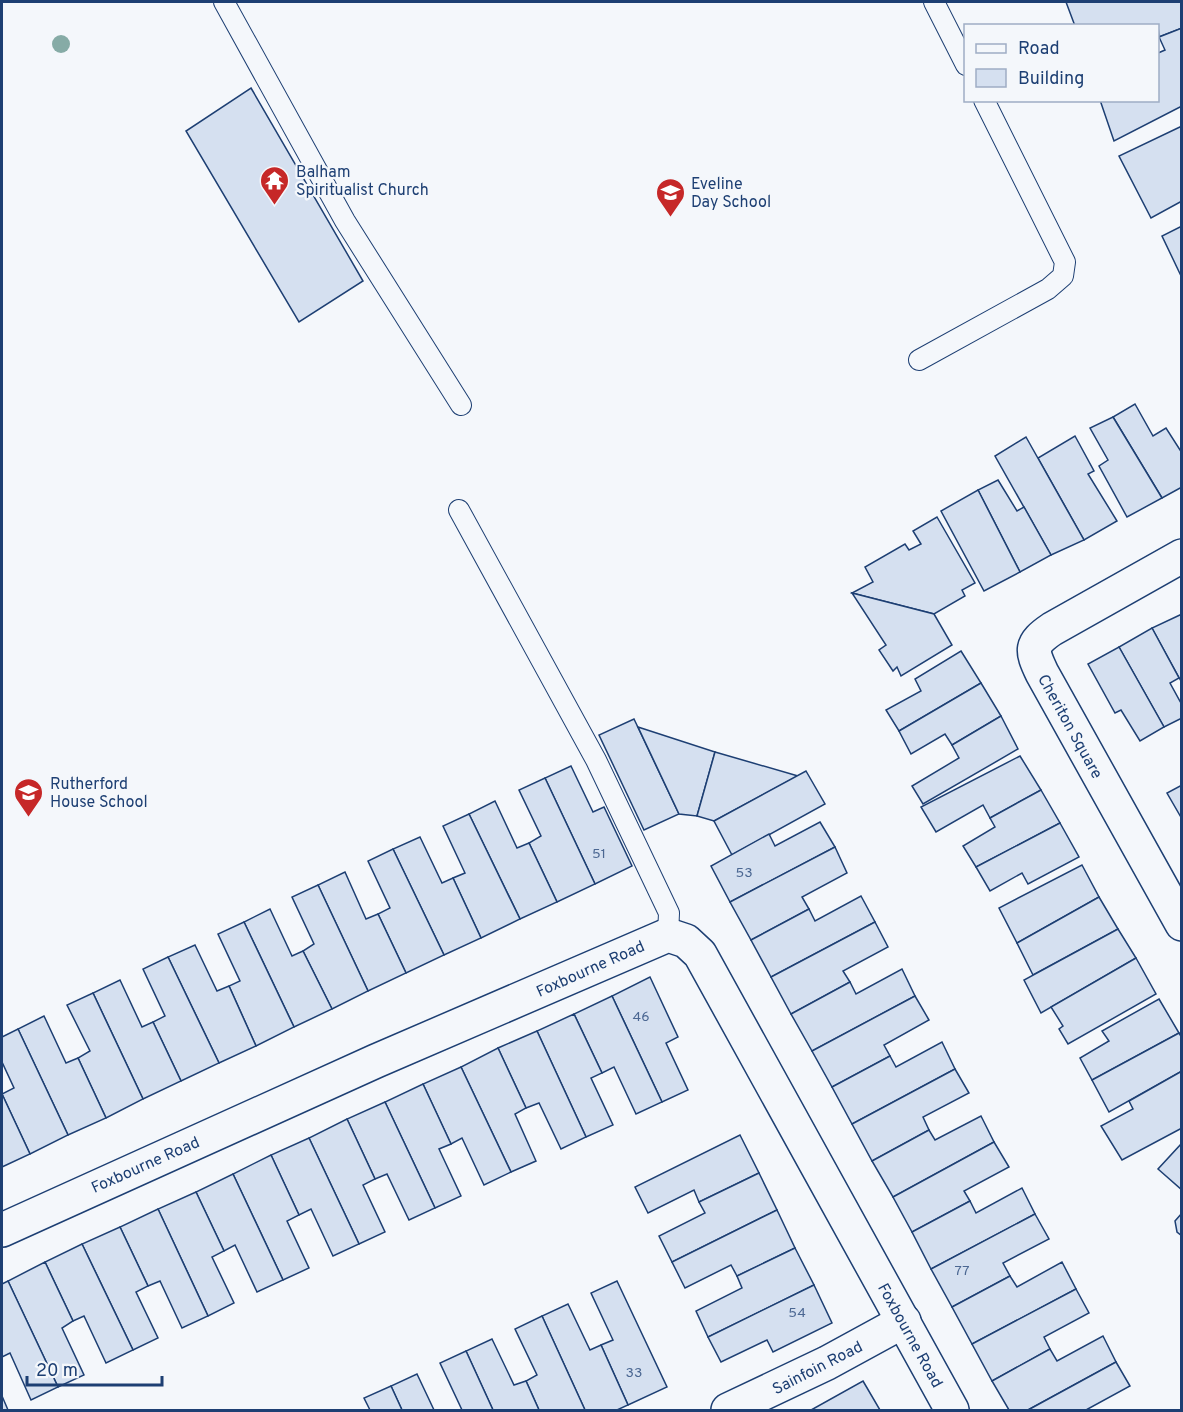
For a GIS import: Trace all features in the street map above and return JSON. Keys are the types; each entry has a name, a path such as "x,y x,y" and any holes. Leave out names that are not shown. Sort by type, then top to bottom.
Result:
{"street":[{"name":"Cheriton Square","path":"1182,556 1052,629 1034,645 1035,658 1041,673 1182,924"},
{"name":"Foxbourne Road","path":"2,1230 376,1061 668,935 686,941 700,954 952,1410"},
{"name":"Sainfoin Road","path":"728,1410 827,1363 904,1321"}],"lane":[{"path":"224,2 345,221 461,405"},
{"path":"934,2 964,60"},
{"path":"920,360 1048,289 1063,276 1065,262 985,102"},
{"path":"459,510 596,760 669,913 668,935"}],"building":[{"path":"1066,2 1182,2 1182,28 1159,37 1159,24 1074,24"},
{"path":"1182,28 1182,106 1114,141 1101,102 1159,102 1159,53 1165,50 1159,37"},
{"name":"Balham Spiritualist Church","path":"251,88 363,281 299,322 186,131"},
{"path":"1182,126 1182,201 1151,218 1119,156"},
{"path":"1182,226 1182,278 1162,236"},
{"path":"1135,404 1153,436 1166,428 1182,453 1182,487 1162,498 1113,417"},
{"path":"1113,417 1162,498 1127,517 1099,466 1108,460 1090,428"},
{"path":"1075,436 1094,471 1088,474 1117,521 1084,540 1038,458"},
{"path":"1026,437 1084,540 1051,555 995,456"},
{"path":"998,480 1017,511 1024,507 1051,555 1020,572 978,490"},
{"path":"978,490 1020,572 984,591 941,511"},
{"path":"937,517 975,583 962,590 965,596 934,614 852,593 873,582 865,567 905,544 909,550 921,544 913,531"},
{"path":"852,593 934,614 952,645 901,676 897,667 893,671 879,650 886,645"},
{"path":"1182,614 1182,683 1152,628"},
{"path":"1152,628 1179,678 1170,683 1182,705 1182,718 1164,727 1119,647"},
{"path":"1119,647 1164,727 1140,741 1121,710 1115,713 1088,664"},
{"path":"961,651 981,683 899,731 886,710 921,691 915,679"},
{"path":"981,683 1001,716 952,745 945,734 911,754 899,731"},
{"path":"1001,716 1018,749 923,804 912,786 959,758 952,745"},
{"path":"634,719 679,814 644,830 599,735"},
{"path":"638,727 715,752 697,816 679,814"},
{"path":"715,752 798,776 714,821 697,816"},
{"path":"1020,756 1041,790 990,818 983,805 936,832 921,807"},
{"path":"571,766 593,812 604,807 632,866 595,884 545,778"},
{"path":"806,771 825,804 732,855 714,821"},
{"path":"545,778 595,884 557,902 529,843 541,836 519,790"},
{"path":"1182,785 1182,819 1167,793"},
{"path":"1041,790 1060,823 976,867 963,846 995,827 990,818"},
{"path":"495,801 517,848 529,843 557,902 520,919 469,814"},
{"path":"469,814 520,919 481,938 453,878 465,873 443,826"},
{"path":"820,822 835,847 730,902 711,866 769,834 775,846"},
{"path":"1060,823 1079,857 1028,884 1022,873 990,891 976,867"},
{"path":"420,837 442,883 453,878 481,938 444,955 393,849"},
{"path":"835,847 847,873 802,897 809,909 751,940 730,902"},
{"path":"393,849 444,955 406,973 378,914 390,908 368,861"},
{"path":"1082,865 1099,897 1017,943 999,908"},
{"path":"345,872 366,919 378,914 406,973 368,991 318,885"},
{"path":"318,885 368,991 332,1009 303,951 314,944 292,897"},
{"path":"861,896 875,922 771,977 751,940 809,909 815,921"},
{"path":"1099,897 1118,929 1033,975 1017,943"},
{"path":"270,909 292,956 303,951 332,1009 294,1027 244,922"},
{"path":"244,922 294,1027 256,1046 229,986 240,981 218,934"},
{"path":"875,922 888,947 843,971 850,982 791,1014 771,977"},
{"path":"1118,929 1136,958 1041,1013 1024,980"},
{"path":"195,945 217,991 229,986 256,1046 219,1063 168,957"},
{"path":"168,957 219,1063 181,1081 153,1022 165,1016 143,969"},
{"path":"1136,958 1156,994 1068,1044 1059,1029 1063,1026 1051,1007"},
{"path":"902,969 915,996 812,1051 791,1014 850,982 856,994"},
{"path":"650,977 678,1037 666,1043 688,1090 662,1102 612,996"},
{"path":"120,980 142,1027 153,1022 181,1081 143,1099 93,993"},
{"path":"93,993 143,1099 106,1118 78,1058 90,1051 67,1005"},
{"path":"612,996 662,1102 636,1114 614,1067 602,1073 574,1014"},
{"path":"915,996 929,1020 884,1045 890,1056 832,1087 812,1051"},
{"path":"1159,999 1179,1033 1092,1080 1080,1058 1109,1041 1102,1031"},
{"path":"574,1014 602,1073 591,1078 613,1125 586,1137 537,1031"},
{"path":"44,1016 66,1063 78,1058 106,1118 68,1135 18,1029"},
{"path":"18,1029 68,1135 30,1154 2,1094 14,1088 2,1062 2,1037"},
{"path":"537,1031 586,1137 561,1149 539,1103 526,1108 498,1048"},
{"path":"1179,1033 1182,1038 1182,1071 1109,1112 1092,1080"},
{"path":"942,1042 955,1069 852,1124 832,1087 890,1056 896,1067"},
{"path":"498,1048 526,1108 515,1114 536,1161 511,1172 461,1067"},
{"path":"461,1067 511,1172 484,1185 462,1138 451,1144 423,1084"},
{"path":"955,1069 969,1093 923,1117 929,1130 872,1161 852,1124"},
{"path":"1182,1071 1182,1128 1122,1160 1101,1126 1133,1109 1129,1101"},
{"path":"423,1084 451,1144 439,1149 461,1196 435,1208 385,1102"},
{"path":"2,1094 30,1154 2,1167"},
{"path":"385,1102 435,1208 409,1220 387,1174 375,1179 347,1119"},
{"path":"981,1116 994,1142 893,1197 872,1161 929,1130 935,1140"},
{"path":"347,1119 375,1179 363,1185 385,1232 359,1244 309,1138"},
{"path":"740,1135 759,1173 699,1202 694,1190 648,1213 635,1187"},
{"path":"309,1138 359,1244 333,1256 311,1209 299,1215 271,1155"},
{"path":"994,1142 1009,1167 964,1191 970,1201 912,1232 893,1197"},
{"path":"1182,1143 1182,1190 1158,1169"},
{"path":"271,1155 299,1215 287,1221 309,1268 283,1280 233,1174"},
{"path":"759,1173 777,1210 672,1262 659,1236 705,1213 699,1202"},
{"path":"233,1174 283,1280 257,1292 235,1245 224,1251 196,1192"},
{"path":"1022,1188 1035,1214 931,1269 912,1232 970,1201 976,1213"},
{"path":"196,1192 224,1251 212,1257 234,1303 208,1316 158,1209"},
{"path":"158,1209 208,1316 182,1328 160,1281 148,1286 120,1227"},
{"path":"777,1210 795,1248 737,1276 731,1265 685,1288 672,1262"},
{"path":"1182,1213 1182,1236 1177,1232 1175,1221"},
{"path":"1035,1214 1049,1239 1003,1263 1010,1276 952,1307 931,1269"},
{"path":"120,1227 148,1286 136,1292 158,1338 133,1350 82,1244"},
{"path":"82,1244 133,1350 106,1363 84,1316 73,1321 45,1262"},
{"path":"795,1248 814,1285 708,1337 696,1311 742,1288 737,1276"},
{"path":"45,1262 73,1321 62,1328 84,1375 58,1387 8,1281"},
{"path":"1062,1262 1076,1289 972,1344 952,1307 1010,1276 1017,1287"},
{"path":"8,1281 58,1387 31,1400 10,1353 2,1357 2,1284"},
{"path":"617,1281 667,1387 628,1405 601,1345 613,1340 591,1293"},
{"path":"814,1285 832,1323 773,1352 767,1340 721,1362 708,1337"},
{"path":"1076,1289 1089,1313 1044,1337 1050,1349 992,1381 972,1344"},
{"path":"568,1304 590,1350 601,1345 628,1405 617,1410 585,1410 542,1316"},
{"path":"542,1316 585,1410 539,1410 526,1381 537,1375 515,1329"},
{"path":"1103,1336 1116,1362 1028,1410 1009,1410 992,1381 1050,1349 1057,1361"},
{"path":"492,1339 514,1385 526,1381 539,1410 493,1410 466,1351"},
{"path":"466,1351 493,1410 462,1410 440,1363"},
{"path":"1116,1362 1130,1386 1086,1410 1028,1410"},
{"path":"417,1374 434,1410 402,1410 391,1386"},
{"path":"863,1381 880,1410 811,1410"},
{"path":"391,1386 402,1410 370,1410 364,1398"},
{"path":"2,1396 8,1410 2,1410"}],"place":[{"name":"Balham Spiritualist Church","path":"275,206"},
{"name":"Eveline Day School","path":"670,218"},
{"name":"Rutherford House School","path":"29,818"}]}
